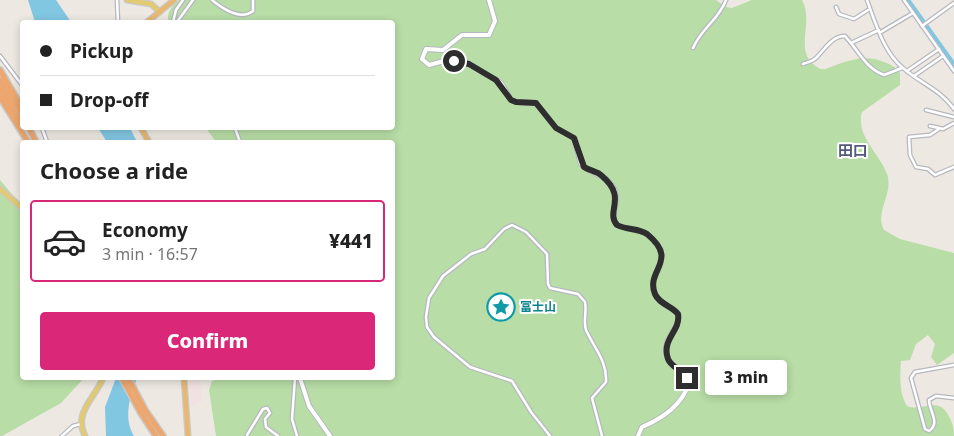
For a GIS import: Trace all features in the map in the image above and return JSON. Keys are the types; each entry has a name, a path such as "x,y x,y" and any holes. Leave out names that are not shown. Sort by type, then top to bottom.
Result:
{"highway":[{"path":"150,20 174,0"},
{"path":"0,70 20,105"},
{"path":"0,80 20,112"},
{"path":"0,88 20,122"},
{"path":"0,96 20,128"},
{"path":"123,380 156,436"},
{"path":"129,380 163,436"},
{"path":"184,380 188,436"}],"main road":[{"path":"127,0 151,4 160,12"},
{"path":"0,190 20,206"},
{"path":"85,436 81,424 83,411 102,380"}],"street":[{"path":"117,0 118,20"},
{"path":"174,20 176,10 182,0"},
{"path":"178,20 193,0"},
{"path":"212,0 228,12 245,15 253,11 253,0"},
{"path":"490,0 495,21 489,35 462,35 443,50 426,50 422,58 429,64 448,60 469,64 501,83 511,100 536,103 556,128 574,138 584,167 601,175 614,189 616,199 613,216 617,225 647,234 661,251 662,263 654,277 654,293 657,298 678,314 678,325 669,336 666,352 671,364 683,372 688,386 685,393 666,415 642,427 638,436"},
{"path":"693,48 699,34 716,18 726,0"},
{"path":"867,0 869,9 893,57 902,68 943,94 954,109"},
{"path":"904,0 924,25 954,71"},
{"path":"924,25 954,3"},
{"path":"836,7 840,14 854,19 868,13 869,9"},
{"path":"852,43 880,31 913,13"},
{"path":"803,64 817,58 823,48 838,37 845,36 866,62 878,72 884,74 902,68"},
{"path":"907,71 939,49"},
{"path":"0,56 20,82"},
{"path":"914,76 943,56"},
{"path":"926,110 954,117"},
{"path":"954,124 939,129 930,135 909,137 910,155 916,167 928,169 935,175 954,167"},
{"path":"930,126 939,129"},
{"path":"550,436 531,412 512,381 472,368 438,342 427,327 426,308 429,298 443,276 471,254 485,249 504,229 512,225 526,232 547,254 548,284 550,288 578,294 585,302 585,326 597,348 605,371 606,382 592,398 602,436"},
{"path":"954,366 915,372 911,378 925,429 929,431 935,423 929,400 936,396 954,398"},
{"path":"295,380 292,419 297,436"},
{"path":"301,380 309,406 330,436"},
{"path":"247,435 264,409 267,408 270,413 266,419 266,427 278,436"},
{"path":"62,436 73,426 81,424"}],"shaded area":[{"path":"189,380 200,380 202,402 190,405"}],"green space":[{"path":"179,0 716,0 726,7 732,8 752,0 802,0 806,15 806,53 809,60 816,67 825,69 866,58 891,65 900,73 900,85 862,112 862,129 887,174 888,189 881,216 884,230 900,239 954,253 954,353 937,365 931,357 935,344 928,335 916,344 910,360 901,361 900,378 901,390 907,406 933,405 943,408 951,421 954,436 216,436 209,390 212,381 215,380 395,380 395,140 215,140 207,130 395,130 395,20 168,20 170,10"},
{"path":"0,180 20,204 20,380 82,380 61,403 0,436"}],"water":[{"path":"28,0 56,0 70,20 34,20"},
{"path":"99,130 131,130 136,140 106,140"},
{"path":"115,380 136,380 128,414 134,436 106,436 105,407"}],"waterway":[{"path":"907,0 954,66"}],"place":[{"name":"冨士山","path":"501,307"}],"district":[{"name":"田口","path":"853,151"}],"route":[{"path":"454,61 469,64 501,83 511,100 516,102 531,101 542,107 556,128 574,138 581,164 601,175 614,189 616,199 613,216 617,225 642,231 647,234 661,251 663,257 662,263 654,277 654,293 657,298 675,310 679,320 678,325 669,336 666,352 671,364 683,372 687,378"}]}
